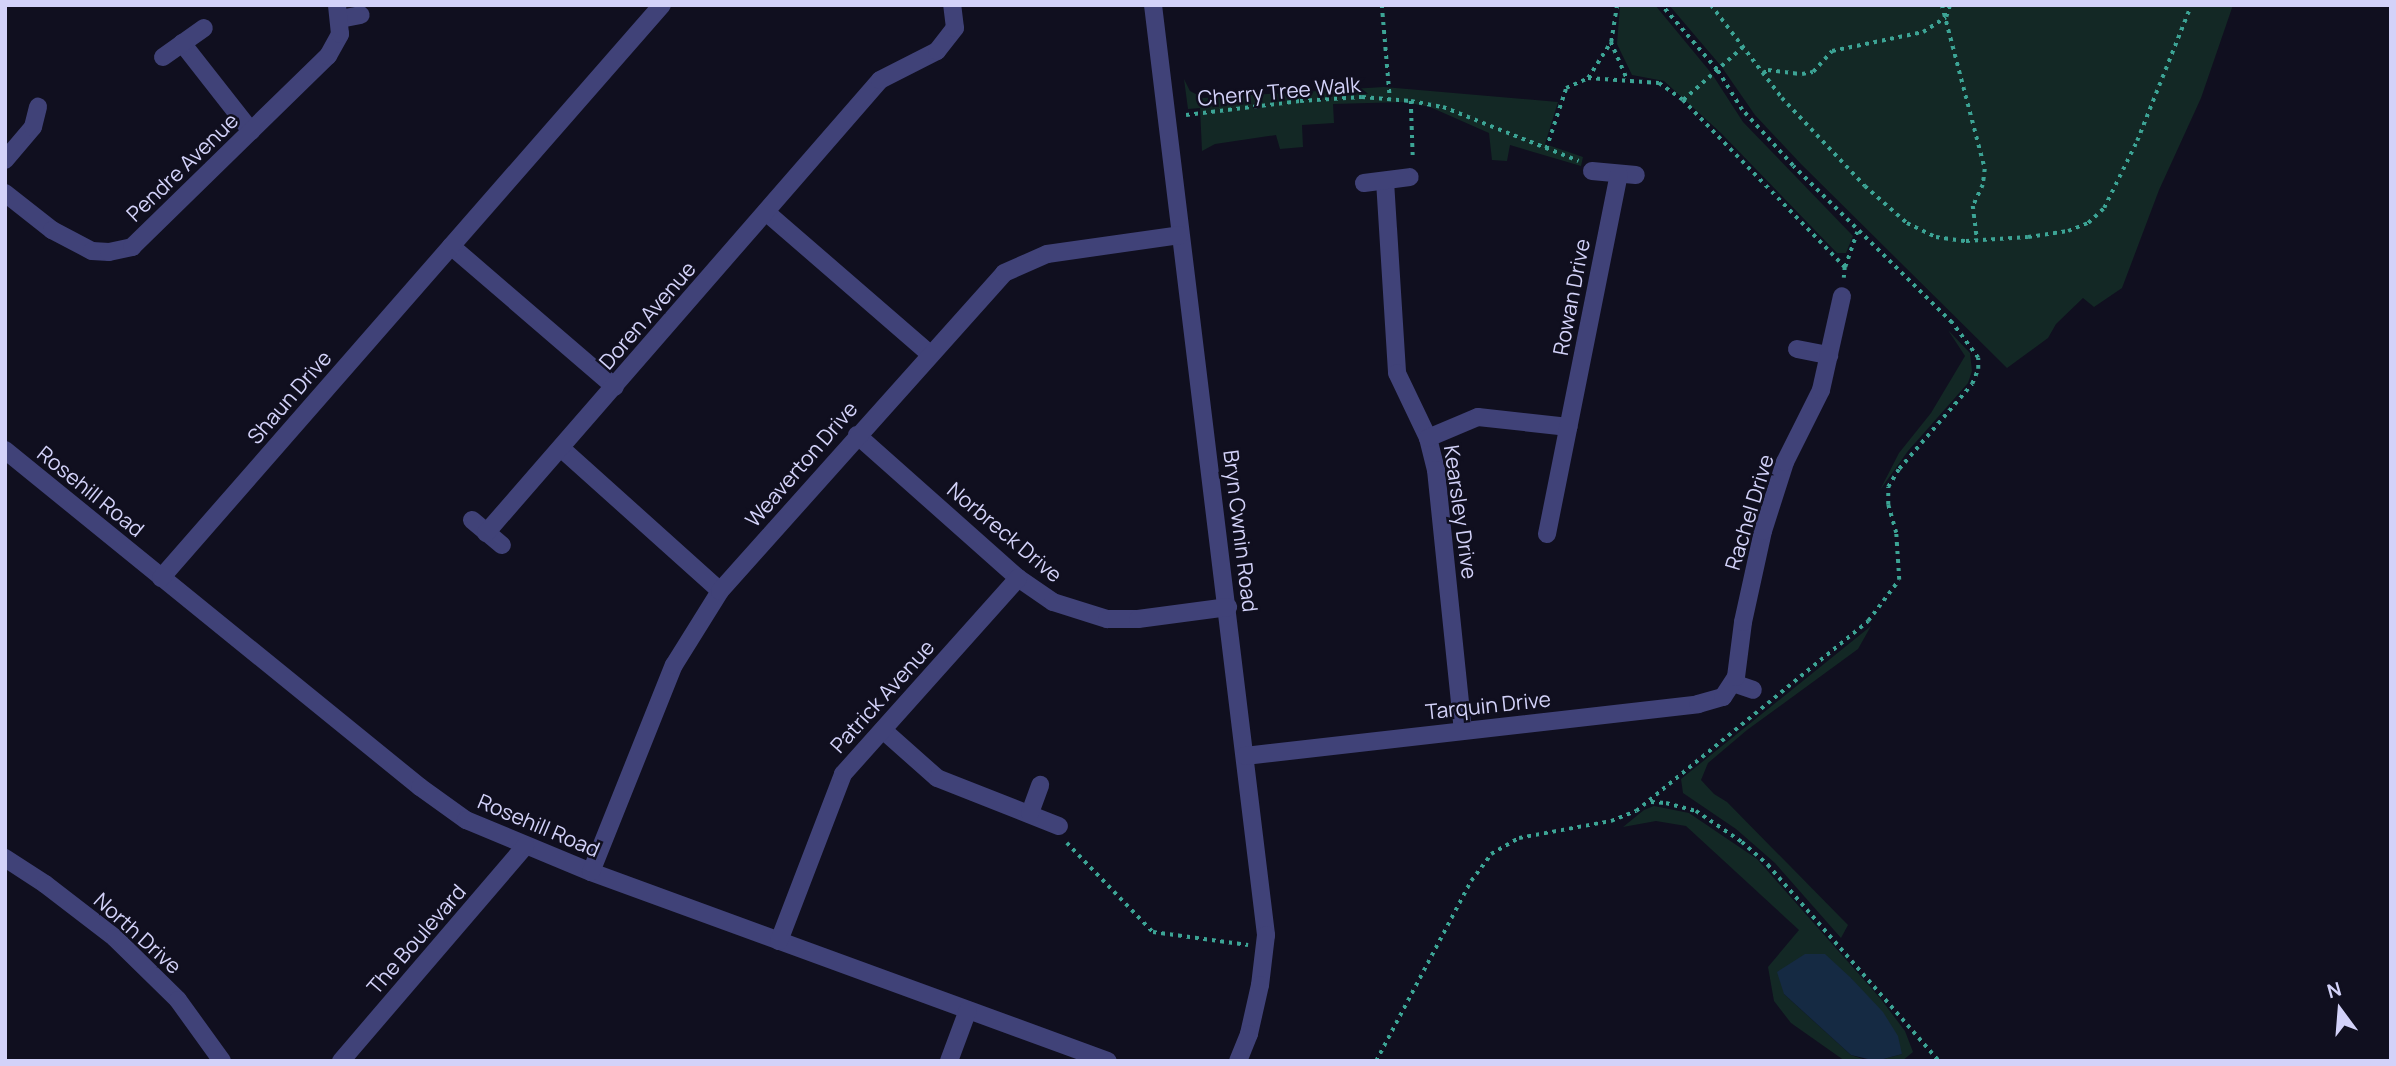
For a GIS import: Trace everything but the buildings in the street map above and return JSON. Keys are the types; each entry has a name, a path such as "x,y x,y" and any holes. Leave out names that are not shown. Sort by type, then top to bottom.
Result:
{"street":[{"name":"Shaun Drive","path":"161,578 662,5"},
{"name":"Doren Avenue","path":"486,533 562,449 880,80 937,51 955,28 952,5"},
{"name":"Bryn Cwnin Road","path":"1153,5 1266,935 1258,997 1238,1061"},
{"path":"339,12 361,15"},
{"name":"Pendre Avenue","path":"5,193 52,230 92,251 109,252 132,247 328,56 340,34 339,12"},
{"path":"163,57 204,28"},
{"path":"182,43 251,131"},
{"path":"5,160 33,127 38,107"},
{"name":"Rowan Drive","path":"1547,534 1568,427 1628,175 1592,171"},
{"path":"1364,183 1410,177"},
{"name":"Kearsley Drive","path":"1385,181 1397,373 1428,438 1436,470 1463,730"},
{"path":"766,212 930,354"},
{"name":"Weaverton Drive","path":"592,872 674,665 720,591 1004,273 1047,254 1180,235"},
{"path":"451,246 615,387"},
{"name":"Rachel Drive","path":"1732,686 1763,531 1786,462 1821,390 1842,296"},
{"path":"1797,349 1829,355"},
{"path":"1428,438 1478,417 1568,427"},
{"name":"Norbreck Drive","path":"857,435 1018,578 1054,602 1107,619 1138,619 1228,607"},
{"path":"562,449 720,591"},
{"name":"Rosehill Road","path":"5,450 420,786 466,820 592,872 1108,1061"},
{"path":"472,520 502,545"},
{"name":"Patrick Avenue","path":"779,941 843,774 1018,578"},
{"path":"1732,686 1753,690"},
{"name":"Tarquin Drive","path":"1245,756 1705,703 1723,697 1732,686"},
{"path":"883,730 937,778 1059,826"},
{"path":"1030,813 1040,785"},
{"name":"The Boulevard","path":"341,1061 525,846"},
{"name":"North Drive","path":"5,858 45,884 115,938 178,1000 222,1061"},
{"path":"949,1061 968,1010"}],"path":[{"path":"1382,5 1390,99"},
{"path":"1588,78 1611,42 1616,5"},
{"path":"1376,1061 1482,862 1501,846 1520,838 1611,821 1650,803 1868,621 1899,580 1900,562 1888,505 1888,487 1899,469 1972,384 1978,369 1978,358 1952,323 1858,232 1742,110 1717,70 1661,5"},
{"path":"1711,5 1782,98 1865,186 1906,223 1936,237 1977,240 2068,231 2088,223 2104,208 2137,141 2191,5"},
{"path":"1942,5 1985,169 1983,185 1973,206 1977,240"},
{"path":"1763,73 1768,70 1802,74 1813,72 1832,51 1923,32 1946,17 1950,5"},
{"path":"1611,42 1627,79"},
{"path":"1683,100 1743,47"},
{"path":"1546,149 1566,88 1588,78 1659,83 1683,100 1845,267"},
{"name":"Cherry Tree Walk","path":"1166,118 1300,101 1411,101 1443,107 1579,161 1592,171"},
{"path":"1410,177 1413,177 1411,101"},
{"path":"1842,296 1845,267 1858,232"},
{"path":"1650,803 1666,803 1696,811 1742,842 1768,865 1939,1061"},
{"path":"1059,826 1062,837 1153,932 1265,947"}],"green space":[{"path":"1620,5 1655,5 1712,74 1743,122 1853,236 1846,253 1837,253 1721,133 1664,81 1632,75 1617,44"},
{"path":"1669,5 2233,5 2201,98 2159,190 2122,288 2094,307 2083,298 2056,324 2048,338 2007,368 1755,115 1721,66"},
{"path":"1184,79 1190,91 1203,98 1384,87 1558,102 1545,144 1583,157 1581,166 1510,145 1507,161 1492,160 1489,133 1430,107 1405,102 1333,104 1334,123 1302,125 1303,147 1280,149 1276,135 1215,144 1202,151 1200,108 1188,109"},
{"path":"1948,330 1970,353 1972,371 1968,383 1908,451 1880,490 1899,453 1931,413 1965,356"},
{"path":"1871,626 1858,649 1747,730 1708,763 1701,780 1714,794 1727,802 1848,925 1841,938 1775,863 1736,829 1683,793 1681,779"},
{"path":"1654,806 1689,813 1757,859 1880,998 1905,1031 1913,1052 1902,1061 1876,1061 1902,1054 1851,978 1784,994 1851,1055 1869,1061 1845,1061 1791,1023 1774,1001 1768,967 1799,930 1686,826 1656,821 1623,827 1644,810"}],"water":[{"path":"1805,954 1825,954 1851,978 1883,1012 1898,1036 1902,1054 1876,1061 1851,1055 1784,994 1777,972"}]}
